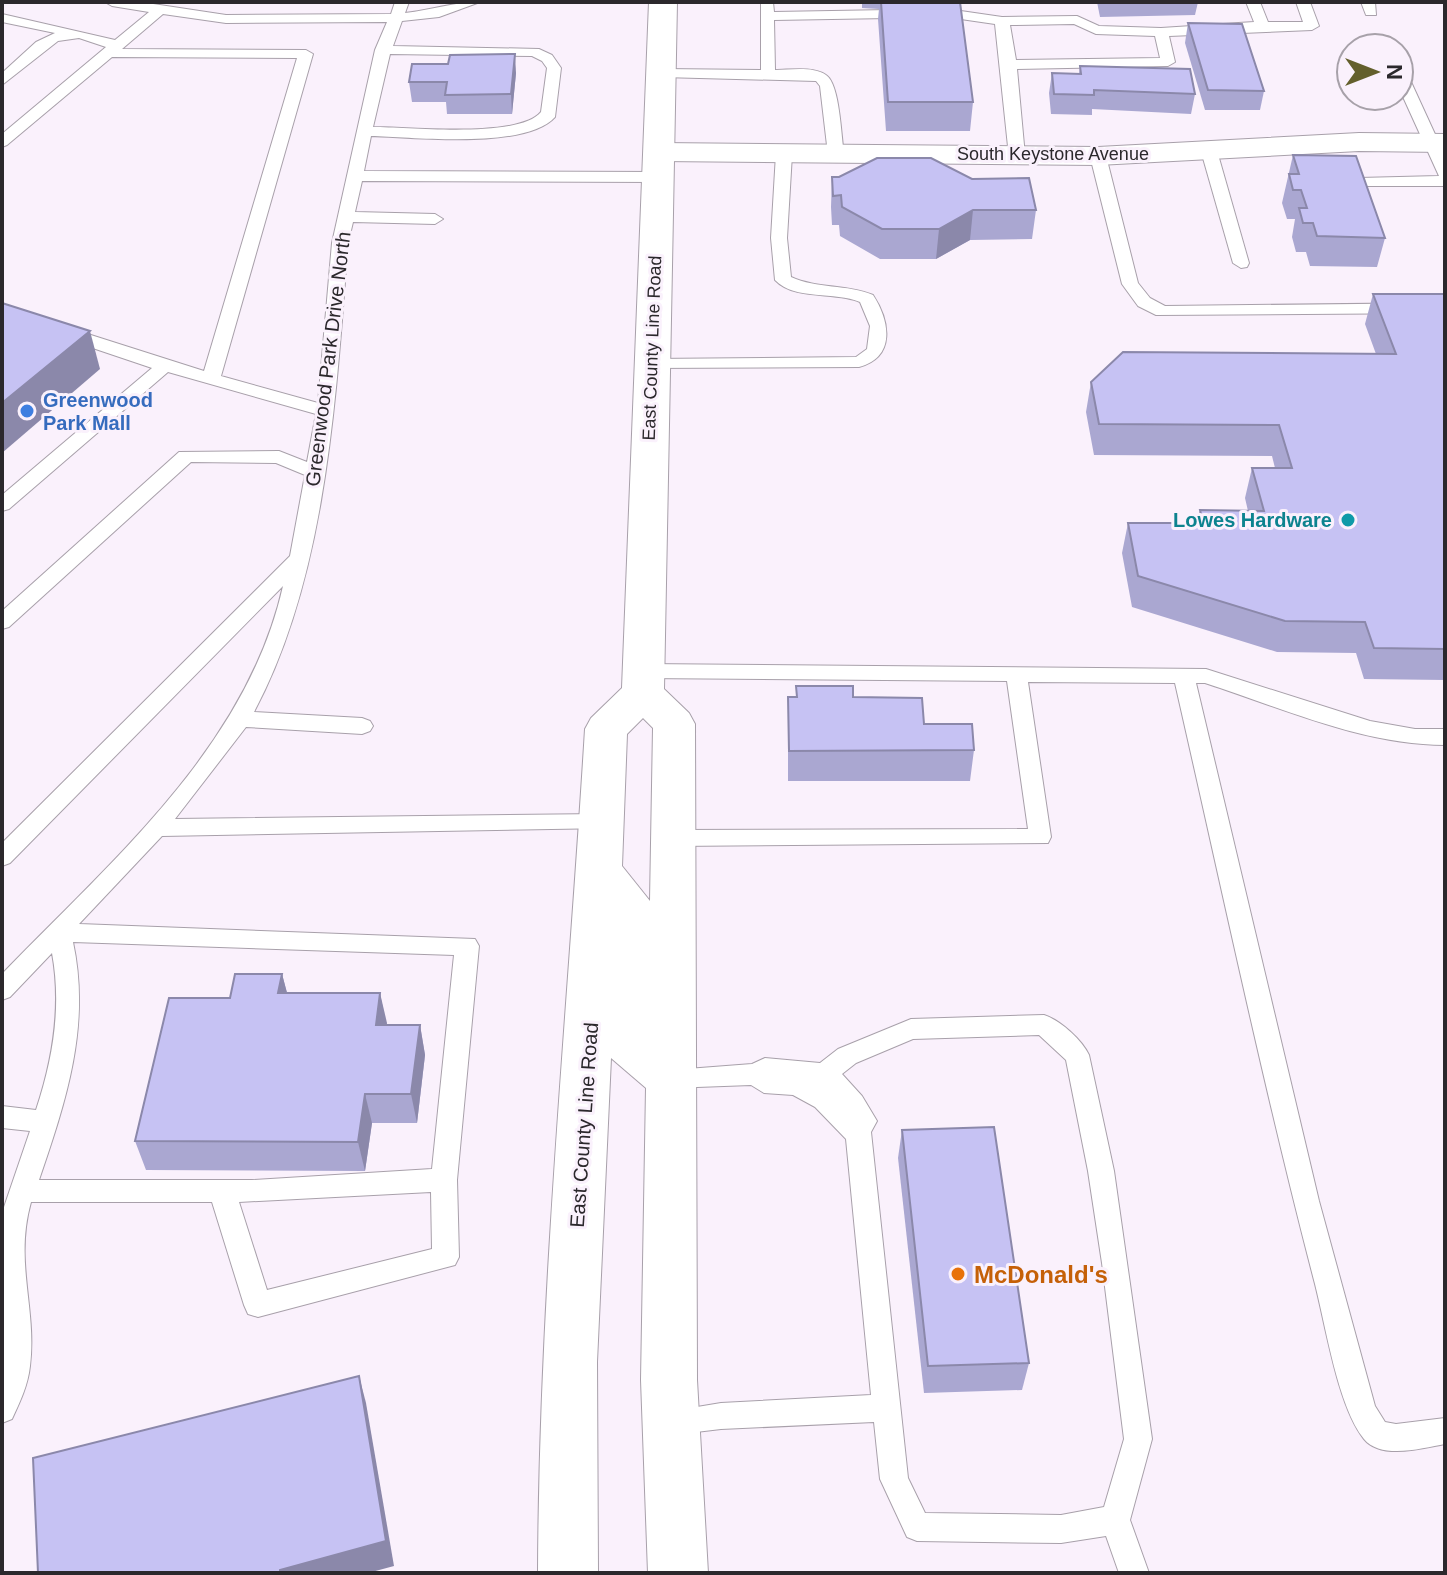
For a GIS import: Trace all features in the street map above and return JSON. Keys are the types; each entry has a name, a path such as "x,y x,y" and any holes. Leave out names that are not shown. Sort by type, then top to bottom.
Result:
{"main road":[{"name":"East County Line Road","path":"568,1573 569,1372 606,729 643,682 663,2"},
{"name":"South Keystone Avenue","path":"660,164 784,154 1098,156 1359,142 1438,143"},
{"path":"643,682 674,724 670,1422 678,1573"},
{"path":"600,872 630,908 629,1045 670,1078"}],"lane":[{"path":"112,2 226,19 394,18 434,14 473,2"},
{"name":"Greenwood Park Drive North","path":"2,990 156,828 240,719 274,646 299,558 316,473 326,411 340,243 345,217 382,50 402,2"},
{"path":"1074,2 1077,20"},
{"path":"1253,2 1262,26"},
{"path":"768,74 767,9 947,13 1002,21 1077,20 1096,30 1161,32 1312,26 1303,2"},
{"path":"2,142 158,11"},
{"path":"2,18 96,36 112,49 306,54 211,379"},
{"path":"1002,21 1017,156"},
{"path":"2,81 55,35 74,32"},
{"path":"1009,65 1168,62 1161,32"},
{"path":"364,131 507,132 538,126 547,117 554,68 547,58 534,52 382,50"},
{"path":"662,73 812,75 821,78 827,85 836,154"},
{"path":"1415,101 1438,143 1445,173"},
{"path":"1209,151 1241,263"},
{"path":"651,364 859,362 876,352 880,341 877,323 867,299 845,290 804,288 783,280 779,238 784,154"},
{"path":"1098,156 1130,284 1144,302 1162,311 1445,308"},
{"path":"354,176 660,164"},
{"path":"1359,183 1445,181"},
{"path":"345,217 435,219"},
{"path":"53,329 165,366 326,411"},
{"path":"2,505 165,366"},
{"path":"2,622 186,456 279,457 316,473"},
{"path":"2,857 299,558"},
{"path":"672,838 1040,837 1017,675"},
{"path":"643,682 1184,675 1228,682 1369,728 1415,737 1445,737"},
{"path":"1184,675 1306,1201 1362,1411 1376,1433 1396,1438 1445,1431"},
{"path":"240,719 362,726"},
{"path":"156,828 602,822"},
{"path":"2,1410 17,1374 19,1324 6,1277 9,1216 22,1191 68,1040 69,971 59,932 467,946 444,1180 446,1257 258,1305 222,1191"},
{"path":"825,1073 847,1056 911,1029 1044,1025 1077,1055 1101,1171 1138,1439 1115,1520 1134,1573"},
{"path":"670,1078 757,1074 765,1068 812,1069 836,1081 864,1121 858,1131 894,1479 917,1527 1061,1529 1115,1520"},
{"path":"757,1074 764,1083 801,1086 823,1096 851,1130 858,1131"},
{"path":"2,1117 45,1122"},
{"path":"22,1191 222,1191 444,1180"},
{"path":"670,1422 721,1416 887,1408"}],"building":[{"path":"881,2 960,2 973,102 888,102"},
{"path":"1188,23 1242,24 1264,91 1208,90"},
{"path":"515,54 511,94 445,95 447,82 409,82 412,64 448,64 450,55"},
{"path":"1080,66 1190,69 1195,94 1094,90 1094,95 1054,94 1052,73 1081,74"},
{"path":"1293,155 1356,156 1385,238 1317,236 1313,223 1303,223 1299,208 1307,208 1301,190 1293,190 1289,174 1299,174"},
{"path":"877,158 931,158 972,179 1029,178 1036,210 973,210 939,229 882,229 842,207 841,195 833,196 832,177 839,177"},
{"name":"Lowes Hardware","path":"1373,294 1445,294 1445,649 1374,648 1365,622 1285,621 1138,576 1128,523 1203,523 1200,510 1264,511 1252,468 1292,468 1279,425 1099,424 1091,382 1123,352 1396,354"},
{"path":"2,303 90,331 2,403"},
{"path":"796,686 853,686 853,697 922,698 924,724 972,724 974,750 789,751 788,697 797,697"},
{"path":"235,974 282,974 278,993 380,993 376,1025 420,1025 411,1094 365,1094 358,1142 135,1141 169,998 230,998"},
{"name":"McDonald's","path":"994,1127 1029,1363 928,1366 902,1130"},
{"path":"359,1376 386,1541 280,1570 280,1573 38,1573 33,1458"}],"place":[{"name":"Greenwood Park Mall","path":"27,411"},
{"name":"Lowes Hardware","path":"1348,520"},
{"name":"McDonald's","path":"958,1274"}]}
